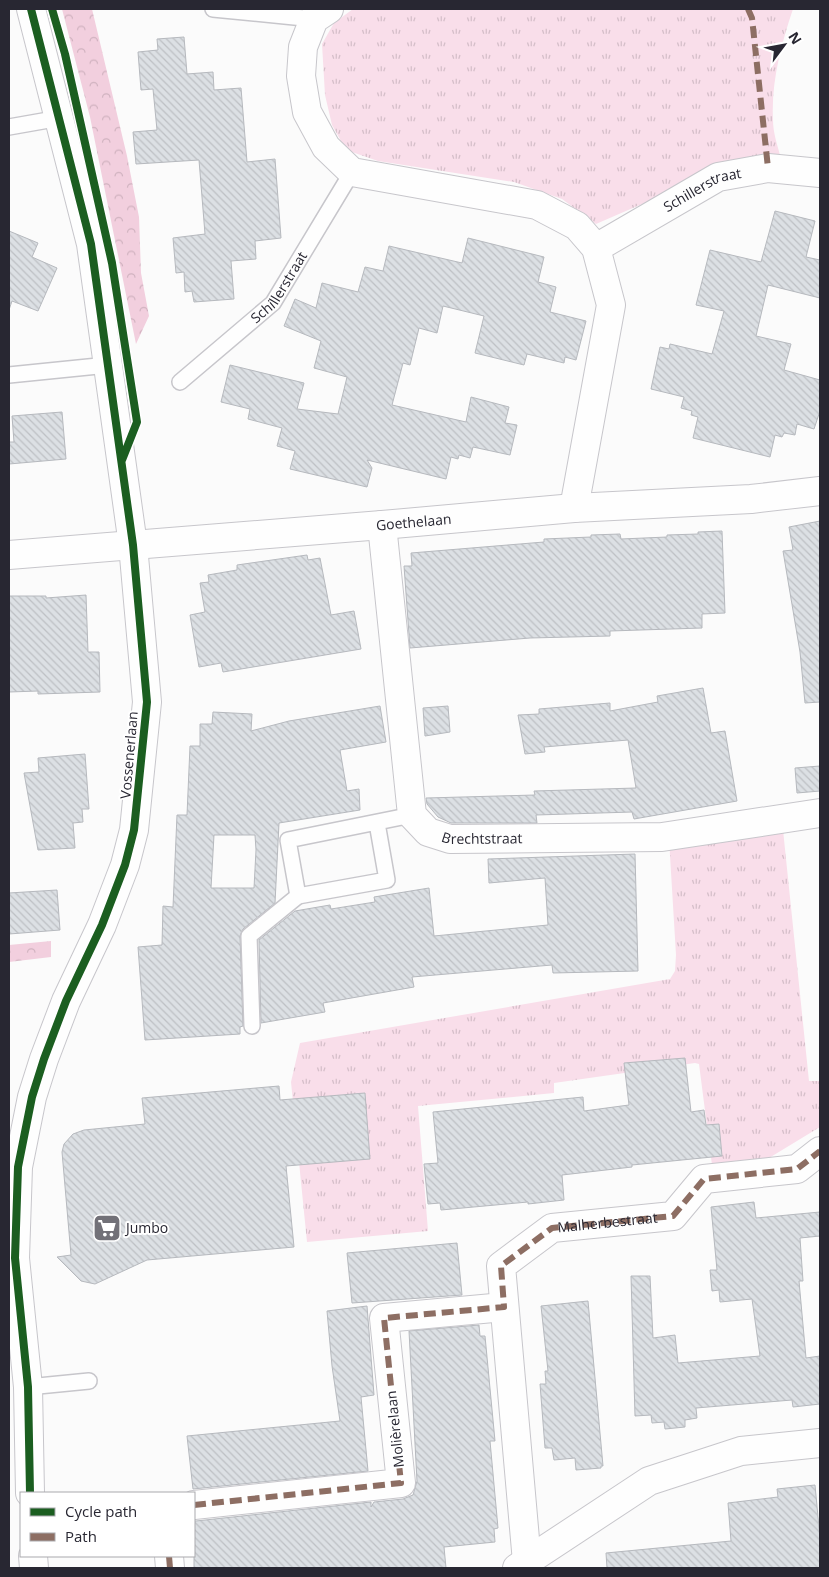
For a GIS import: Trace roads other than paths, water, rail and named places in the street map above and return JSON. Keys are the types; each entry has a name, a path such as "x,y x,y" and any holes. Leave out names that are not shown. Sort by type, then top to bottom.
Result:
{"street":[{"name":"Vossenerlaan","path":"30,1492 28,1387 12,1258 18,1167 32,1097 44,1059 66,1001 102,925 122,874 134,830 147,702 133,545 91,244 31,9"},
{"path":"321,14 303,47 301,76 307,112 326,147 352,172 538,205 578,226 596,248 611,305 574,508"},
{"name":"Schillerstraat","path":"596,248 718,177 768,168 820,173"},
{"name":"Goethelaan","path":"9,555 574,508 751,499 820,491"},
{"path":"382,525 412,815"},
{"name":"Brechtstraat","path":"412,815 428,832 450,840 662,837 820,813"},
{"name":"Malherbestraat","path":"522,1565 501,1266 552,1228 673,1216 704,1179 798,1169 820,1151"},
{"name":"Molièrelaan","path":"195,1505 401,1483 384,1318 504,1307"},
{"path":"522,1565 649,1481 741,1451 820,1443"}],"lane":[{"path":"213,9 321,14"},
{"path":"9,127 60,118"},
{"name":"Schillerstraat","path":"180,382 273,303 352,172"},
{"path":"9,364 30,373"},
{"path":"9,375 108,365"},
{"path":"298,896 288,840 412,815"},
{"path":"252,1026 249,936 298,896 387,880 376,823"},
{"path":"28,1387 89,1381"}],"place":[{"name":"Jumbo","path":"107,1228"}]}
